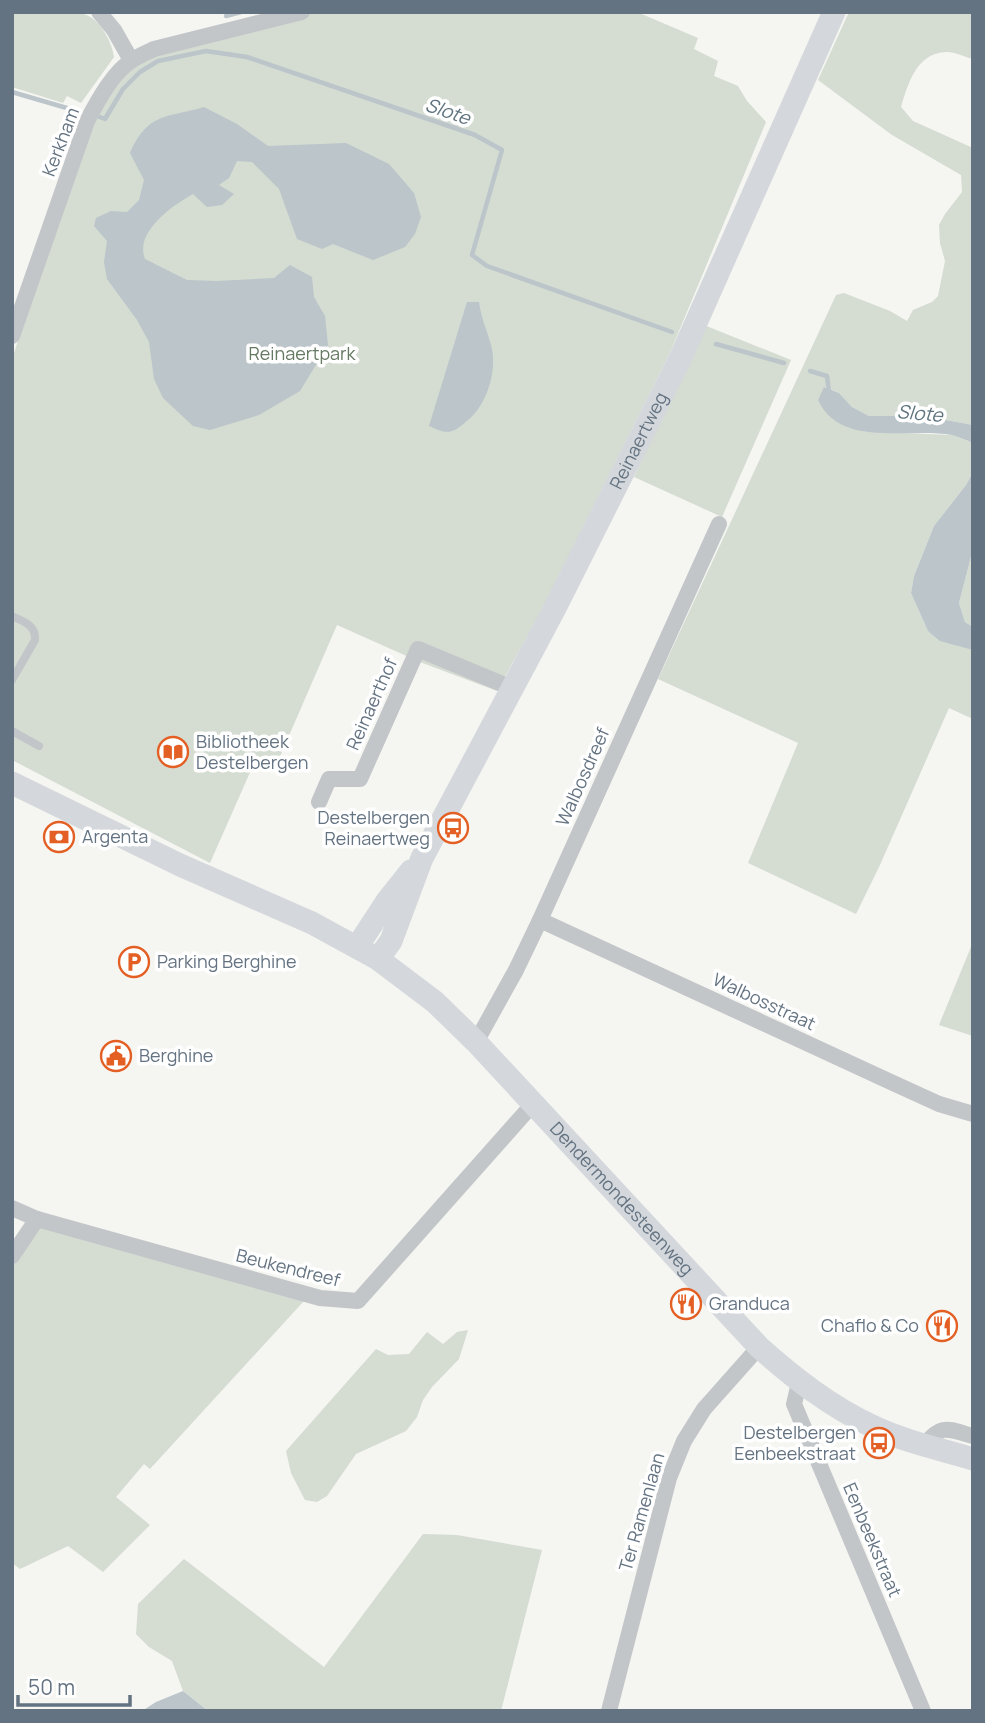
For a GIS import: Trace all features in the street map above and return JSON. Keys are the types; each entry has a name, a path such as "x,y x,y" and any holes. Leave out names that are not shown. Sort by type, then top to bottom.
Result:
{"main road":[{"name":"Reinaertweg","path":"382,954 397,926 422,858 555,608 679,361 834,12"},
{"name":"Dendermondesteenweg","path":"12,783 170,860 316,925 341,929 382,954 476,1042 759,1347 799,1383 839,1409 874,1427 973,1459"},
{"name":"Reinaertweg","path":"361,942 387,901 422,858"}],"street":[{"path":"99,12 114,30 131,60"},
{"name":"Kerkham","path":"12,336 87,121 100,97 131,60 155,49 186,40 302,12"},
{"name":"Walbosdreef","path":"476,1042 540,920 719,524"},
{"name":"Reinaerthof","path":"319,802 329,779 360,779 418,649 512,688"},
{"name":"Walbosstraat","path":"540,920 939,1104 973,1115"},
{"name":"Beukendreef","path":"37,1219 320,1298 358,1301 533,1104"},
{"path":"12,1208 37,1219 12,1256"},
{"name":"Ter Ramenlaan","path":"609,1711 669,1478 684,1441 704,1409 759,1347"},
{"name":"Eenbeekstraat","path":"799,1383 794,1404 923,1711"},
{"path":"925,1445 934,1433 945,1428 973,1436"}],"lane":[{"path":"12,616 33,627 36,633 35,640 12,680"},
{"path":"12,731 39,746"}],"green space":[{"path":"12,12 77,12 90,17 100,26 108,38 114,57 81,103 67,96 63,103 12,87"},
{"name":"Reinaertpark","path":"313,12 637,12 698,38 694,49 718,61 714,76 738,86 747,101 766,122 669,355 545,604 497,691 420,662 337,625 275,768 255,761 210,863 12,760 12,359 91,121 136,61"},
{"path":"849,12 973,12 973,59 948,52 927,58 915,72 901,107 913,121 973,148 973,425 924,416 869,416 852,407 839,393 825,387 818,400 877,432 953,435 973,443 973,472 934,526 914,576 911,593 928,631 973,650 973,719 949,708 856,914 748,863 798,743 658,679 836,295 844,293 890,311 907,321 913,310 932,302 938,296 945,261 939,225 962,192 961,175 892,135 818,80"},
{"path":"704,325 791,360 722,517 634,477"},
{"path":"973,549 973,627 965,622 959,603"},
{"path":"973,942 973,1036 939,1025"},
{"path":"41,1227 304,1301 150,1469 144,1464 116,1497 150,1525 103,1572 68,1546 20,1569 12,1563 12,1266"},
{"path":"468,1330 459,1359 432,1387 423,1400 417,1417 406,1431 356,1454 327,1496 317,1502 305,1500 291,1473 286,1451 376,1349 388,1355 409,1354 427,1332 443,1344 457,1332"},
{"path":"423,1534 457,1535 542,1550 501,1711 208,1711 183,1691 172,1661 149,1647 136,1634 138,1604 184,1559 324,1667"}],"shaded area":[{"path":"204,107 237,124 268,146 346,143 389,164 414,193 421,217 415,234 405,247 373,260 333,244 322,249 297,239 279,189 252,162 237,161 229,178 219,185 234,194 222,205 207,207 193,194 157,221 145,239 145,259 187,280 274,278 290,265 312,277 314,297 325,316 328,345 300,391 259,415 210,430 193,426 163,398 154,379 149,342 137,320 107,279 104,262 107,241 94,226 96,218 111,211 127,212 139,200 144,180 130,153 144,130 160,119"},
{"path":"467,302 479,302 493,354 492,375 481,405 475,413 458,428 445,432 429,426"},
{"path":"824,387 839,393 852,407 869,416 924,416 973,425 973,443 952,435 878,433 843,425 829,415 818,400"},
{"path":"973,472 973,549 959,603 965,622 973,627 973,650 940,641 928,631 911,593 914,576 934,526"},
{"path":"183,1691 208,1711 142,1711 156,1702"}],"waterway":[{"path":"226,16 241,12"},
{"name":"Slote","path":"97,116 105,119 123,89 140,72 158,61 206,51 247,57 475,135 502,150 472,255 487,266 672,332"},
{"name":"Slote","path":"12,92 77,111"},
{"name":"Slote","path":"716,344 784,363"},
{"name":"Slote","path":"810,371 827,376 829,392"}],"place":[{"name":"Bibliotheek Destelbergen","path":"173,752"},
{"name":"Destelbergen Reinaertweg","path":"453,828"},
{"name":"Argenta","path":"59,837"},
{"name":"Parking Berghine","path":"134,962"},
{"name":"Berghine","path":"116,1056"},
{"name":"Granduca","path":"686,1304"},
{"name":"Chaflo & Co","path":"942,1326"},
{"name":"Destelbergen Eenbeekstraat","path":"879,1443"}]}
